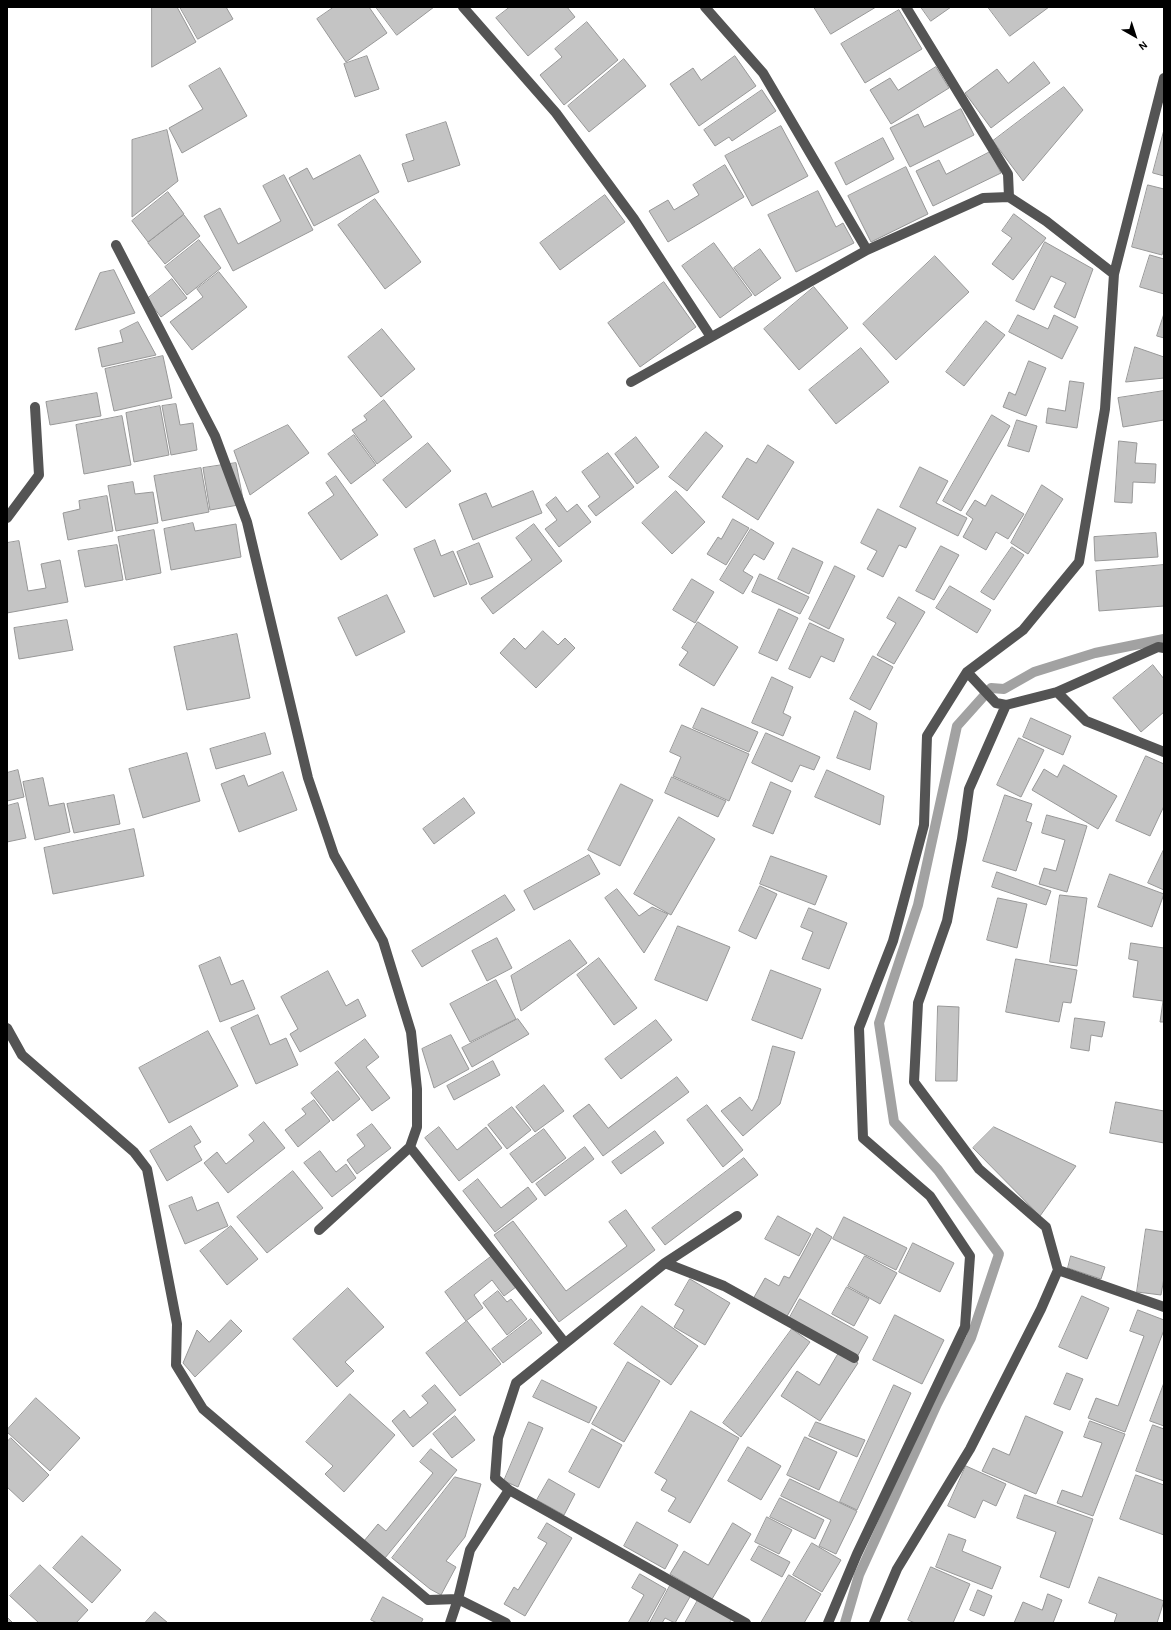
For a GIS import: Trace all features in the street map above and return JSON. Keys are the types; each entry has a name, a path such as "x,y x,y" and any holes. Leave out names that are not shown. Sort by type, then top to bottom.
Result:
{"street":[{"path":"463,7 556,113 634,219 711,338"},
{"path":"704,7 763,73 867,250"},
{"path":"906,7 1008,174 1009,197"},
{"path":"828,1623 861,1547 965,1327 970,1256 930,1196 863,1138 859,1028 894,941 924,825 928,736 967,672 1023,630 1078,562 1104,410 1114,274 1164,78"},
{"path":"631,382 867,250 983,198 1009,197 1046,221 1114,274"},
{"path":"116,245 214,436 247,522 308,778 334,855 382,941 411,1032 417,1089 417,1127 410,1147 319,1230"},
{"path":"7,518 39,475 35,407"},
{"path":"1001,704 1057,692 1158,647 1164,648"},
{"path":"967,672 1001,704"},
{"path":"1057,692 1086,721 1164,752"},
{"path":"874,1623 897,1569 970,1449 1041,1309 1058,1270 1046,1227 979,1169 914,1082 918,1003 947,922 962,839 969,789 1001,704"},
{"path":"7,1028 22,1055 134,1152 147,1169 177,1324 176,1365 203,1409 428,1600 458,1599 506,1623"},
{"path":"410,1147 565,1343"},
{"path":"737,1216 665,1263 516,1383 498,1438 495,1478 509,1490 746,1623"},
{"path":"665,1263 724,1286 854,1358"},
{"path":"1058,1270 1164,1307"},
{"path":"450,1623 458,1599 470,1550 509,1490"}],"building":[{"path":"152,7 177,7 196,42 152,67"},
{"path":"180,7 226,7 233,19 198,39"},
{"path":"334,7 369,7 387,33 346,62 317,19"},
{"path":"376,7 434,7 397,35"},
{"path":"510,7 567,7 575,17 528,56 496,18"},
{"path":"814,7 876,7 831,34"},
{"path":"921,7 951,7 931,21"},
{"path":"988,7 1049,7 1010,36"},
{"path":"899,10 922,49 865,83 841,44"},
{"path":"587,22 618,60 564,105 540,75 562,57 555,49"},
{"path":"367,56 379,89 355,97 344,64"},
{"path":"735,56 756,86 699,126 670,84 693,68 701,80"},
{"path":"624,59 646,86 589,132 568,106"},
{"path":"1034,62 1050,83 991,128 965,93 997,69 1008,83"},
{"path":"936,67 949,88 891,124 870,90 890,78 898,90"},
{"path":"220,68 247,116 182,153 169,128 203,109 189,86"},
{"path":"1064,87 1083,110 1023,181 993,141"},
{"path":"762,90 776,111 732,141 729,137 715,146 704,130"},
{"path":"961,109 974,135 910,167 890,128 918,114 924,127"},
{"path":"446,122 460,165 408,182 402,164 414,160 406,135"},
{"path":"781,126 808,176 752,206 725,156"},
{"path":"167,130 178,181 132,217 132,140"},
{"path":"1164,130 1164,176 1153,173"},
{"path":"883,138 894,159 846,185 835,163"},
{"path":"990,152 1001,173 933,206 916,171 939,160 946,174"},
{"path":"360,155 379,192 314,226 289,178 307,168 313,179"},
{"path":"725,165 744,197 668,242 649,211 668,200 674,210 699,195 693,185"},
{"path":"906,167 928,214 871,242 848,196"},
{"path":"284,175 313,230 233,271 204,216 220,208 238,244 281,221 263,186"},
{"path":"1148,185 1164,189 1164,248 1162,255 1132,247"},
{"path":"818,191 836,227 843,223 854,243 796,272 768,215"},
{"path":"168,192 184,214 148,242 132,221"},
{"path":"605,195 625,222 560,270 540,243"},
{"path":"375,199 421,262 385,289 338,225"},
{"path":"1014,214 1046,238 1013,280 992,264 1012,238 1002,231"},
{"path":"184,215 200,236 165,264 148,243"},
{"path":"199,240 221,268 187,295 165,267"},
{"path":"1045,242 1093,269 1075,318 1054,307 1066,283 1051,276 1034,310 1016,301"},
{"path":"714,243 752,295 720,318 682,266"},
{"path":"760,249 781,278 755,296 734,268"},
{"path":"1150,255 1164,259 1164,294 1140,287"},
{"path":"935,256 969,292 896,360 863,324"},
{"path":"114,270 135,313 75,330 100,273"},
{"path":"219,272 247,307 192,350 170,322 203,297 197,289"},
{"path":"172,279 187,298 161,317 147,299"},
{"path":"664,282 696,327 640,367 608,323"},
{"path":"814,287 848,328 799,370 764,329"},
{"path":"1164,314 1164,338 1157,336"},
{"path":"1018,315 1048,329 1054,315 1078,327 1062,359 1009,332"},
{"path":"986,321 1005,335 964,386 946,372"},
{"path":"138,322 156,355 102,367 98,348 123,342 120,331"},
{"path":"382,329 415,369 381,397 348,357"},
{"path":"1135,347 1164,357 1164,378 1126,382"},
{"path":"861,348 889,382 836,424 809,390"},
{"path":"163,356 172,398 114,411 105,369"},
{"path":"1029,361 1046,368 1026,416 1003,407 1009,392 1015,395"},
{"path":"1070,381 1084,383 1077,428 1046,423 1048,408 1065,411"},
{"path":"1164,391 1164,420 1123,427 1118,398"},
{"path":"97,393 101,416 50,425 46,402"},
{"path":"384,400 412,437 377,464 352,430 367,420 364,416"},
{"path":"176,404 180,425 193,423 197,450 171,455 162,406"},
{"path":"160,406 169,455 134,462 126,413"},
{"path":"992,415 1010,426 961,511 943,501"},
{"path":"122,416 131,465 84,474 76,425"},
{"path":"1017,420 1037,426 1029,452 1008,446"},
{"path":"288,425 309,453 250,495 234,451"},
{"path":"706,432 723,446 687,491 669,477"},
{"path":"354,435 376,465 351,484 328,454"},
{"path":"636,437 659,467 637,484 615,454"},
{"path":"1119,441 1137,443 1135,463 1156,464 1155,483 1133,482 1132,503 1115,502"},
{"path":"428,443 451,471 406,508 383,480"},
{"path":"768,445 794,462 758,520 722,497 747,458 756,463"},
{"path":"608,453 634,487 596,516 588,506 600,497 582,472"},
{"path":"236,463 244,504 210,510 203,468"},
{"path":"920,467 948,481 936,503 967,518 958,536 900,507"},
{"path":"201,468 209,512 162,521 154,476"},
{"path":"336,476 378,535 341,560 308,513 334,495 326,483"},
{"path":"133,482 135,494 153,492 158,523 116,531 108,486"},
{"path":"1042,485 1063,499 1028,554 1011,543"},
{"path":"533,491 542,513 473,540 459,504 486,493 492,507"},
{"path":"676,491 705,522 672,554 642,523"},
{"path":"992,495 1024,514 1008,539 996,532 986,550 963,537 973,519 966,514 975,500 985,506"},
{"path":"107,496 113,531 68,540 63,513 80,509 79,501"},
{"path":"556,497 567,512 577,504 591,522 559,547 545,529 557,520 546,505"},
{"path":"878,509 916,528 906,548 899,545 883,577 867,569 877,551 861,543"},
{"path":"733,519 749,528 726,565 707,554 718,537 721,539"},
{"path":"193,523 195,531 236,524 241,557 171,570 164,529"},
{"path":"534,524 562,561 493,614 481,598 532,560 516,538"},
{"path":"751,529 774,543 764,560 754,554 743,571 753,577 743,594 720,580"},
{"path":"154,530 161,573 126,580 118,537"},
{"path":"1156,533 1158,557 1095,561 1094,537"},
{"path":"435,540 441,556 453,551 467,584 434,597 414,549"},
{"path":"19,541 28,591 46,588 41,564 60,560 68,602 7,613 7,543"},
{"path":"479,543 493,577 470,585 457,552"},
{"path":"117,545 123,580 85,587 78,551"},
{"path":"941,546 959,555 934,600 916,591"},
{"path":"1012,547 1024,555 994,600 981,592"},
{"path":"793,548 823,562 809,594 778,579"},
{"path":"1164,565 1164,606 1099,611 1096,571"},
{"path":"835,566 855,576 829,629 809,619"},
{"path":"760,574 809,597 800,614 752,592"},
{"path":"692,579 714,592 695,623 673,610"},
{"path":"950,586 991,610 977,633 936,608"},
{"path":"387,595 405,632 356,656 338,618"},
{"path":"899,597 925,612 894,664 877,655 896,623 887,618"},
{"path":"779,609 798,618 777,661 759,653"},
{"path":"67,620 73,650 19,659 14,628"},
{"path":"698,622 738,647 714,686 679,665 688,652 682,648"},
{"path":"810,623 844,639 834,662 821,656 810,678 789,669"},
{"path":"543,631 558,645 565,638 575,648 536,688 500,653 514,638 525,649"},
{"path":"237,634 250,698 187,710 174,647"},
{"path":"873,656 893,667 870,710 850,699"},
{"path":"1153,665 1164,679 1164,712 1141,732 1113,698"},
{"path":"772,677 793,687 783,713 791,717 783,736 752,723"},
{"path":"702,708 758,732 749,752 693,728"},
{"path":"855,711 877,723 870,770 837,758"},
{"path":"1031,718 1071,736 1063,755 1023,737"},
{"path":"682,725 749,754 729,801 673,776 681,757 670,752"},
{"path":"265,733 271,754 216,769 210,749"},
{"path":"766,733 820,757 814,770 800,765 792,782 752,763"},
{"path":"1019,738 1044,750 1021,797 997,785"},
{"path":"187,753 200,801 143,818 129,769"},
{"path":"1146,756 1164,764 1164,806 1150,836 1116,821"},
{"path":"1064,765 1117,796 1098,829 1032,790 1044,769 1057,777"},
{"path":"18,770 24,797 7,801 7,773"},
{"path":"827,770 884,796 880,825 815,797"},
{"path":"283,772 297,810 239,832 221,784 244,775 248,786"},
{"path":"672,777 726,801 718,817 665,793"},
{"path":"43,778 49,806 64,803 70,832 35,840 23,782"},
{"path":"771,782 791,791 773,834 753,826"},
{"path":"621,784 653,800 620,866 588,850"},
{"path":"114,795 120,824 74,833 67,804"},
{"path":"1005,795 1032,804 1026,821 1032,823 1016,871 983,861"},
{"path":"464,798 475,813 434,844 423,829"},
{"path":"18,803 26,838 7,842 7,806"},
{"path":"1047,815 1087,826 1067,892 1039,884 1044,868 1056,871 1065,840 1042,833"},
{"path":"679,817 715,839 671,915 634,894"},
{"path":"134,829 144,876 53,894 44,848"},
{"path":"1164,849 1164,890 1148,883"},
{"path":"589,855 600,874 534,910 524,891"},
{"path":"771,856 827,876 815,905 760,884"},
{"path":"997,872 1051,891 1046,905 992,887"},
{"path":"1110,874 1164,894 1152,927 1098,907"},
{"path":"760,886 777,894 756,939 739,931"},
{"path":"617,889 639,916 652,907 668,914 644,953 605,898"},
{"path":"505,895 515,910 422,967 412,951"},
{"path":"1060,895 1087,898 1077,966 1050,962"},
{"path":"998,898 1027,904 1017,948 987,940"},
{"path":"809,908 847,923 829,969 802,959 813,932 801,927"},
{"path":"678,926 730,947 707,1001 655,980"},
{"path":"497,938 512,968 487,981 472,951"},
{"path":"570,940 587,963 521,1011 511,976"},
{"path":"1131,943 1164,948 1164,1022 1160,1022 1163,1001 1133,997 1138,961 1129,959"},
{"path":"220,957 231,985 243,980 255,1009 220,1022 199,966"},
{"path":"599,958 637,1008 614,1025 577,975"},
{"path":"1016,959 1077,970 1071,1003 1063,1002 1059,1022 1006,1012"},
{"path":"771,970 821,989 802,1039 752,1020"},
{"path":"328,971 346,1006 358,999 366,1016 300,1052 290,1034 298,1029 281,997"},
{"path":"496,980 516,1019 470,1042 450,1004"},
{"path":"938,1006 959,1007 957,1081 936,1081"},
{"path":"258,1015 270,1045 286,1038 298,1065 256,1084 231,1028"},
{"path":"1075,1018 1105,1022 1102,1037 1091,1035 1089,1051 1071,1048"},
{"path":"518,1019 529,1034 472,1067 462,1048"},
{"path":"656,1020 672,1040 621,1079 605,1059"},
{"path":"208,1031 238,1086 169,1123 139,1068"},
{"path":"451,1035 469,1069 434,1088 422,1049"},
{"path":"365,1039 379,1057 366,1067 390,1098 372,1111 335,1063"},
{"path":"773,1046 795,1052 780,1104 743,1136 721,1111 740,1097 752,1111 758,1099"},
{"path":"493,1061 500,1075 454,1100 447,1086"},
{"path":"338,1071 360,1099 333,1121 311,1093"},
{"path":"677,1077 689,1092 603,1156 573,1116 589,1104 608,1128"},
{"path":"544,1085 564,1111 535,1132 516,1107"},
{"path":"314,1100 330,1121 298,1147 285,1130 306,1114 302,1109"},
{"path":"1116,1102 1164,1111 1164,1143 1110,1133"},
{"path":"707,1105 743,1150 723,1167 687,1120"},
{"path":"512,1107 531,1130 507,1149 488,1125"},
{"path":"264,1122 285,1148 228,1193 204,1163 217,1152 226,1164 254,1141 249,1135"},
{"path":"372,1124 391,1148 357,1174 347,1160 365,1146 357,1135"},
{"path":"191,1126 201,1142 194,1146 202,1160 167,1181 150,1151"},
{"path":"439,1127 457,1150 486,1127 502,1148 459,1181 425,1138"},
{"path":"994,1127 1076,1166 1040,1216 973,1148"},
{"path":"544,1129 566,1158 532,1183 510,1154"},
{"path":"655,1131 664,1143 621,1174 612,1162"},
{"path":"585,1147 594,1159 545,1196 536,1184"},
{"path":"320,1151 336,1172 346,1164 356,1178 332,1197 304,1163"},
{"path":"744,1158 758,1175 665,1245 652,1228"},
{"path":"293,1171 323,1208 267,1253 237,1217"},
{"path":"478,1179 501,1208 528,1187 537,1199 495,1232 463,1191"},
{"path":"192,1197 197,1211 218,1202 228,1226 185,1244 169,1206"},
{"path":"626,1210 655,1250 559,1322 494,1235 513,1221 566,1291 627,1246 609,1222"},
{"path":"778,1216 811,1234 799,1256 765,1239"},
{"path":"844,1217 907,1248 896,1270 833,1239"},
{"path":"231,1226 258,1259 227,1285 200,1251"},
{"path":"817,1228 832,1237 786,1318 753,1299 765,1278 779,1286 784,1276 789,1278"},
{"path":"1146,1229 1164,1232 1164,1278 1161,1295 1137,1292"},
{"path":"913,1243 954,1263 940,1292 899,1272"},
{"path":"492,1256 516,1287 504,1296 492,1280 474,1295 483,1308 466,1321 445,1292"},
{"path":"865,1256 897,1273 880,1304 848,1286"},
{"path":"1071,1256 1105,1267 1101,1279 1068,1268"},
{"path":"690,1279 730,1303 705,1345 674,1327 684,1310 675,1305"},
{"path":"847,1287 869,1299 854,1326 832,1314"},
{"path":"348,1288 384,1327 345,1362 354,1371 337,1387 293,1339"},
{"path":"498,1291 507,1302 511,1299 527,1319 507,1335 483,1303"},
{"path":"1082,1296 1109,1308 1087,1359 1059,1347"},
{"path":"800,1299 868,1337 857,1357 789,1319"},
{"path":"642,1306 698,1346 671,1385 614,1344"},
{"path":"1138,1310 1164,1320 1164,1330 1125,1432 1088,1418 1096,1398 1118,1406 1144,1336 1130,1331"},
{"path":"895,1315 944,1340 922,1384 873,1360"},
{"path":"531,1319 542,1333 503,1363 492,1349"},
{"path":"231,1320 242,1331 195,1377 183,1363 197,1330 209,1342"},
{"path":"467,1321 501,1364 460,1396 426,1353"},
{"path":"792,1329 810,1342 741,1437 723,1423"},
{"path":"840,1351 858,1363 820,1421 781,1396 797,1371 819,1385"},
{"path":"628,1362 660,1381 624,1442 592,1424"},
{"path":"1067,1373 1083,1379 1070,1410 1054,1404"},
{"path":"542,1380 597,1407 589,1423 533,1397"},
{"path":"1164,1383 1164,1426 1150,1421"},
{"path":"435,1385 456,1410 413,1447 392,1421 404,1410 410,1418 428,1403 422,1396"},
{"path":"894,1385 911,1393 857,1510 840,1502"},
{"path":"350,1394 395,1435 344,1492 325,1474 333,1466 306,1442"},
{"path":"36,1398 80,1438 50,1471 7,1432 7,1430"},
{"path":"691,1411 739,1438 690,1523 668,1511 676,1498 661,1490 667,1480 655,1473"},
{"path":"455,1416 475,1440 452,1458 433,1434"},
{"path":"1026,1416 1063,1432 1036,1494 982,1471 993,1448 1009,1455"},
{"path":"1090,1421 1125,1434 1093,1516 1057,1503 1062,1490 1082,1497 1102,1443 1084,1437"},
{"path":"529,1422 543,1428 518,1487 504,1481"},
{"path":"816,1422 865,1440 857,1457 809,1436"},
{"path":"1153,1425 1164,1429 1164,1481 1136,1471"},
{"path":"592,1429 622,1445 599,1488 569,1472"},
{"path":"805,1437 837,1452 819,1490 787,1475"},
{"path":"11,1438 49,1475 23,1502 7,1487 7,1442"},
{"path":"748,1447 781,1466 761,1500 728,1481"},
{"path":"431,1449 457,1470 385,1558 364,1541 378,1524 386,1531 433,1473 420,1462"},
{"path":"966,1466 1006,1484 996,1506 983,1500 975,1518 948,1506"},
{"path":"1136,1475 1164,1485 1164,1535 1120,1519"},
{"path":"455,1477 481,1484 465,1537 446,1561 456,1567 441,1595 430,1589 392,1558"},
{"path":"549,1479 575,1494 564,1515 537,1500"},
{"path":"790,1479 857,1511 836,1554 819,1546 831,1520 781,1496"},
{"path":"1025,1495 1093,1519 1069,1588 1040,1577 1056,1532 1017,1518"},
{"path":"780,1498 824,1520 815,1539 770,1517"},
{"path":"767,1517 792,1530 779,1554 755,1542"},
{"path":"637,1522 678,1545 665,1569 624,1546"},
{"path":"547,1523 572,1538 525,1616 504,1604 514,1587 518,1590 547,1543 538,1538"},
{"path":"733,1523 751,1534 712,1599 670,1574 684,1551 708,1565"},
{"path":"949,1534 966,1540 962,1551 1001,1567 992,1589 936,1567"},
{"path":"82,1536 121,1570 92,1603 53,1568"},
{"path":"812,1543 841,1560 822,1592 793,1575"},
{"path":"759,1546 790,1562 782,1577 751,1560"},
{"path":"40,1565 88,1610 76,1623 39,1623 10,1596"},
{"path":"931,1567 970,1584 953,1623 915,1623 908,1620"},
{"path":"640,1574 666,1589 647,1623 628,1623 644,1595 632,1588"},
{"path":"789,1575 821,1594 804,1623 761,1623"},
{"path":"1099,1577 1164,1601 1157,1623 1114,1623 1117,1614 1089,1603"},
{"path":"671,1584 691,1595 675,1623 665,1618 662,1623 650,1623"},
{"path":"978,1590 992,1596 984,1616 970,1610"},
{"path":"1048,1594 1062,1600 1053,1623 1014,1623 1023,1602 1042,1610"},
{"path":"383,1597 423,1619 421,1623 377,1623 371,1620"},
{"path":"698,1600 732,1619 729,1623 685,1623"},
{"path":"155,1612 168,1623 145,1623"},
{"path":"7,1617 13,1623 7,1623"}],"waterway":[{"path":"845,1623 859,1575 937,1404 971,1338 999,1254 938,1170 894,1122 879,1023 918,905 957,726 991,688 1004,689 1034,672 1095,653 1164,639"}]}
